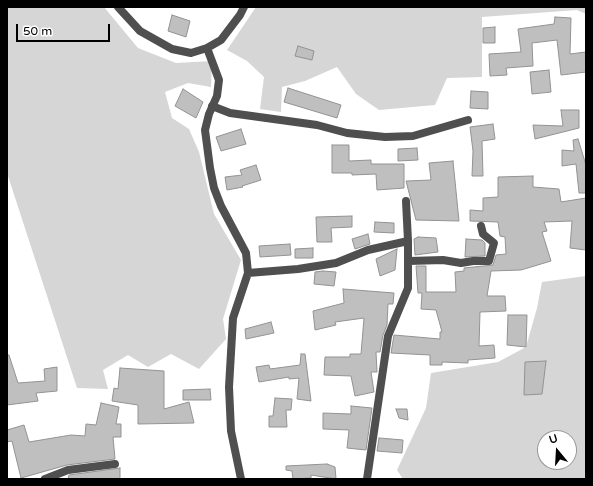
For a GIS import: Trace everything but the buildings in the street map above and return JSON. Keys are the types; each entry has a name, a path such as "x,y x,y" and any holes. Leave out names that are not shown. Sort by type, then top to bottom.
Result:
{"street":[{"path":"118,7 124,16 140,30 172,49 191,53 207,48 221,40 240,15 244,7"},
{"path":"207,48 219,80 217,96 212,106 205,130 214,188 221,206 246,253 248,273 233,318 229,387 231,431 241,479"},
{"path":"212,106 230,113 317,125 348,133 385,137 413,136 468,120"},
{"path":"367,479 388,336 408,288 409,261 406,201"},
{"path":"409,261 443,260 461,263 489,261 494,243 483,234 481,226"},
{"path":"248,273 298,269 336,263 368,250 408,240"},
{"path":"45,479 68,470 115,464"}],"shaded area":[{"path":"7,7 104,7 138,48 176,63 212,61 211,87 188,83 165,92 172,118 189,129 199,152 214,214 241,260 223,319 226,339 199,369 171,354 148,367 128,355 103,370 108,389 77,388 7,173"},
{"path":"256,7 586,7 586,14 577,10 482,17 482,77 447,78 435,105 379,110 356,94 337,67 305,81 282,87 281,112 260,109 264,77 247,61 227,50"},
{"path":"586,276 586,479 403,479 397,470 426,408 431,373 498,362 526,347 537,308 542,282"}]}
